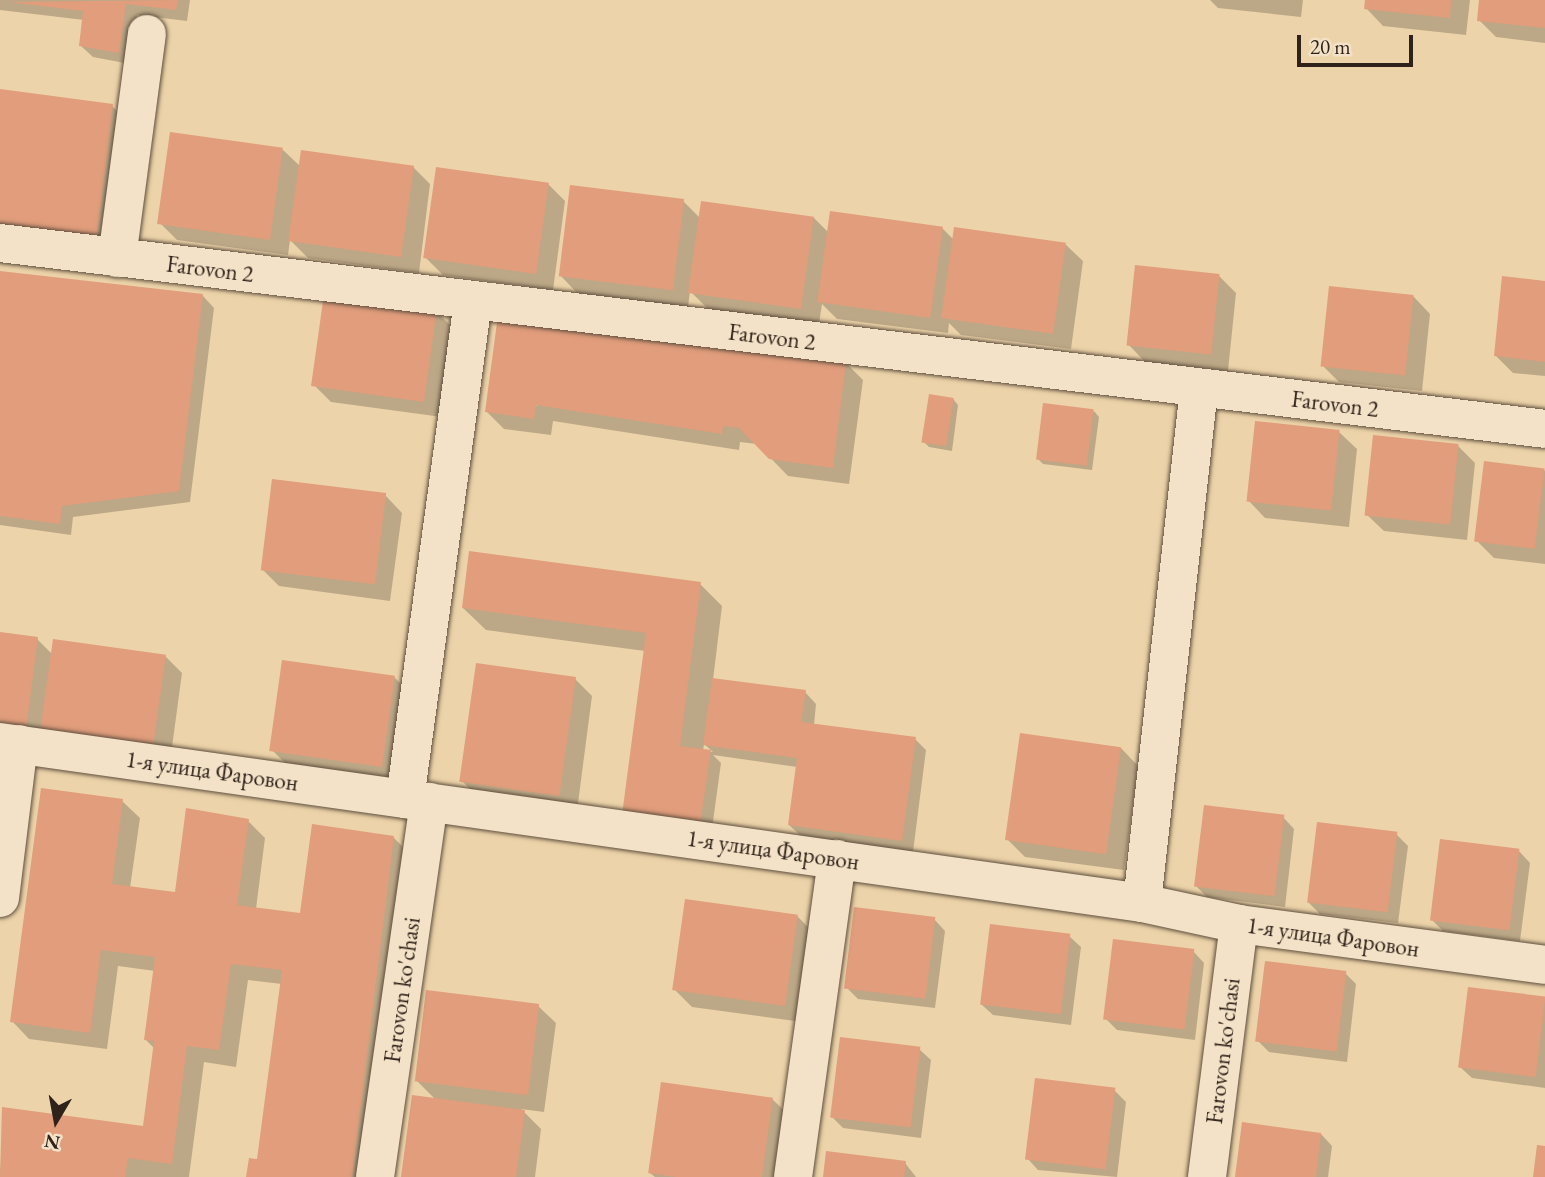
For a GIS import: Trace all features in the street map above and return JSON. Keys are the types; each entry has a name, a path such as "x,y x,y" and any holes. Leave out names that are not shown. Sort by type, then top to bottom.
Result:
{"street":[{"path":"117,258 147,34"},
{"name":"Farovon 2","path":"0,243 1545,429"},
{"name":"Farovon ko'chasi","path":"375,1177 473,300"},
{"path":"1142,903 1199,388"},
{"path":"0,898 10,743"},
{"name":"1-я улица Фаровон","path":"10,743 1142,903 1240,924 1545,965"},
{"path":"793,1177 837,859"},
{"name":"Farovon ko'chasi","path":"1207,1177 1240,924"}],"building":[{"path":"178,0 176,10 126,4 119,53 79,46 83,11 8,2"},
{"path":"1365,0 1451,0 1450,18 1364,9"},
{"path":"1479,0 1545,0 1545,28 1477,21"},
{"path":"0,89 113,104 96,242 0,230"},
{"path":"170,132 283,148 270,240 157,224"},
{"path":"301,150 414,166 401,257 288,241"},
{"path":"436,167 549,183 536,274 423,258"},
{"path":"570,185 684,199 673,290 559,276"},
{"path":"701,201 814,217 801,309 688,293"},
{"path":"830,211 943,227 930,318 817,302"},
{"path":"954,227 1066,243 1053,334 941,318"},
{"path":"1135,265 1220,274 1211,354 1127,346"},
{"path":"0,271 203,294 179,491 62,506 60,524 0,516"},
{"path":"1502,276 1545,281 1545,362 1494,356"},
{"path":"1329,286 1414,295 1405,375 1321,367"},
{"path":"324,294 437,310 424,402 311,386"},
{"path":"498,315 846,361 833,468 769,459 739,428 723,426 722,434 536,405 534,419 485,412"},
{"path":"929,394 954,398 946,446 921,442"},
{"path":"1043,403 1094,409 1087,466 1036,460"},
{"path":"1255,421 1340,430 1331,510 1247,502"},
{"path":"1373,435 1459,444 1450,525 1365,516"},
{"path":"1484,461 1545,468 1535,549 1474,541"},
{"path":"272,479 386,493 375,584 261,570"},
{"path":"469,551 701,582 680,746 711,750 700,825 622,815 646,633 462,608"},
{"path":"0,632 38,637 26,729 0,725"},
{"path":"53,639 166,655 153,747 40,731"},
{"path":"282,660 395,676 382,767 269,751"},
{"path":"476,663 576,677 559,796 459,782"},
{"path":"712,678 806,690 801,722 916,737 902,841 788,825 797,758 703,745"},
{"path":"1020,733 1121,747 1106,854 1005,840"},
{"path":"41,788 123,799 112,884 175,892 186,808 249,819 237,905 300,913 312,824 394,836 352,1177 246,1177 249,1158 257,1159 282,970 231,964 219,1050 187,1046 172,1164 128,1158 125,1177 0,1177 2,1107 143,1126 154,1041 144,1040 155,957 101,950 90,1033 10,1022"},
{"path":"1204,805 1284,815 1274,896 1194,886"},
{"path":"1317,822 1397,832 1388,912 1307,902"},
{"path":"1440,839 1519,849 1509,930 1430,920"},
{"path":"685,899 798,915 785,1006 672,990"},
{"path":"854,907 935,917 925,998 844,988"},
{"path":"990,924 1070,934 1061,1014 980,1004"},
{"path":"1113,939 1194,949 1185,1029 1103,1019"},
{"path":"1265,961 1346,971 1337,1051 1255,1041"},
{"path":"1468,987 1545,996 1536,1077 1458,1067"},
{"path":"426,990 539,1004 528,1095 415,1081"},
{"path":"840,1037 920,1047 911,1127 830,1117"},
{"path":"1035,1078 1115,1088 1105,1169 1025,1159"},
{"path":"661,1082 773,1098 762,1177 676,1177 648,1173"},
{"path":"412,1095 525,1110 516,1177 401,1177"},
{"path":"1242,1122 1321,1133 1316,1177 1235,1177"},
{"path":"1537,1145 1545,1146 1545,1177 1533,1177"},
{"path":"826,1151 906,1161 904,1177 823,1177"}]}
